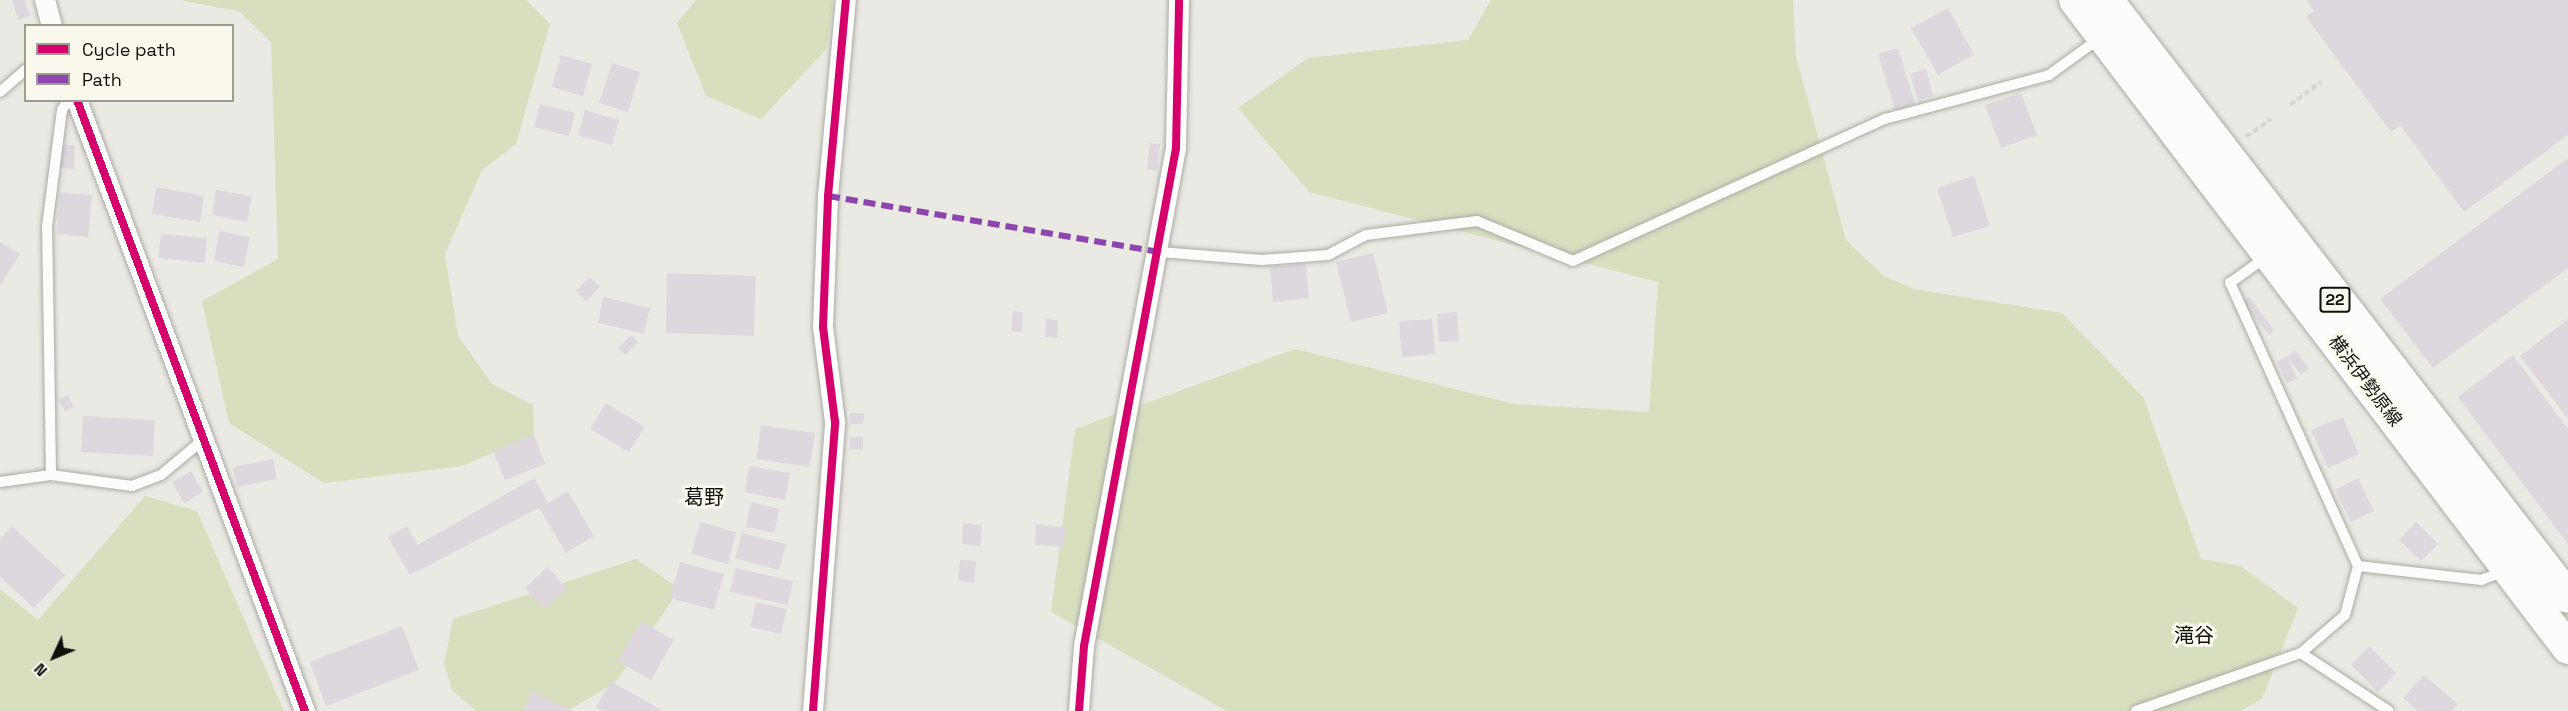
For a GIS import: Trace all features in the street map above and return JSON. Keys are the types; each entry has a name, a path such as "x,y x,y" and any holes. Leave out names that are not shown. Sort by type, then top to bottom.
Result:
{"main road":[{"name":"横浜伊勢原線","path":"2075,0 2568,648"},
{"name":"横浜伊勢原線","path":"2107,0 2565,587"}],"street":[{"path":"45,0 51,24"},
{"path":"813,711 835,422 823,327 828,196 846,0"},
{"path":"1078,711 1084,646 1159,252 1176,148 1179,0"},
{"path":"78,102 305,711"}],"lane":[{"path":"1159,252 1263,260 1328,255 1366,235 1477,221 1573,261 1885,119 2049,75 2103,36"},
{"path":"0,92 24,71"},
{"path":"51,476 47,227 62,110 67,102"},
{"path":"2136,711 2301,652 2345,615 2358,566 2230,283 2269,255"},
{"path":"0,482 51,476 132,486 161,475 204,439"},
{"path":"2358,566 2481,580 2507,569"},
{"path":"2301,652 2389,711"}],"path":[{"path":"2290,105 2321,82"},
{"path":"2246,138 2271,119"}],"green space":[{"path":"178,0 526,0 550,24 516,144 482,170 445,254 458,336 492,384 533,405 534,435 462,466 324,483 229,423 202,301 278,259 271,42 239,11"},
{"path":"696,0 833,0 827,48 761,119 706,96 677,23"},
{"path":"1491,0 1793,0 1796,56 1846,240 1884,276 1914,289 2062,313 2143,397 2201,559 2241,566 2298,608 2262,699 2240,711 1227,711 1051,612 1075,429 1295,349 1514,404 1649,412 1658,282 1309,192 1238,108 1308,58 1468,40"},
{"path":"145,496 197,511 284,711 0,711 0,589 38,620"},
{"path":"636,559 680,589 615,683 567,711 476,711 452,690 444,663 453,619"}],"building":[{"path":"12,0 25,0 30,16 18,20"},
{"path":"2306,0 2568,0 2568,135 2464,212 2400,125 2391,132 2306,17 2314,11"},
{"path":"1948,8 1974,54 1938,75 1911,28"},
{"path":"1898,48 1915,104 1895,110 1878,54"},
{"path":"561,55 592,64 583,96 552,87"},
{"path":"612,63 640,72 628,112 599,103"},
{"path":"1926,69 1933,96 1918,100 1910,74"},
{"path":"2021,93 2037,135 2001,148 1985,105"},
{"path":"540,104 575,113 569,136 534,127"},
{"path":"585,110 619,120 612,145 578,135"},
{"path":"1150,143 1160,144 1157,170 1147,169"},
{"path":"62,145 75,145 74,169 61,168"},
{"path":"2568,158 2568,268 2433,368 2380,299"},
{"path":"1974,176 1990,226 1953,237 1937,188"},
{"path":"156,187 204,196 200,222 152,214"},
{"path":"216,190 252,196 247,222 212,215"},
{"path":"60,193 92,195 88,237 57,234"},
{"path":"219,231 250,237 244,267 214,261"},
{"path":"161,234 207,238 205,263 158,258"},
{"path":"0,242 20,254 0,286"},
{"path":"1373,253 1388,313 1351,322 1336,262"},
{"path":"1306,264 1309,298 1273,302 1270,267"},
{"path":"667,273 756,276 754,336 666,333"},
{"path":"590,277 600,287 586,301 576,290"},
{"path":"603,297 650,308 644,334 598,323"},
{"path":"2249,297 2274,330 2269,335 2243,302"},
{"path":"1013,311 1023,312 1022,332 1011,331"},
{"path":"1457,312 1459,341 1439,342 1437,314"},
{"path":"1046,319 1058,320 1057,338 1045,337"},
{"path":"1432,319 1435,354 1402,357 1399,321"},
{"path":"2568,319 2568,419 2520,356"},
{"path":"631,335 638,342 625,355 618,348"},
{"path":"2296,351 2309,368 2301,375 2288,358 2297,379 2287,383 2277,362"},
{"path":"2513,355 2568,429 2568,544 2458,397"},
{"path":"68,395 74,407 65,411 59,400"},
{"path":"606,403 645,427 629,452 590,429"},
{"path":"850,413 864,413 863,424 850,424"},
{"path":"83,416 155,420 153,456 81,452"},
{"path":"2343,417 2359,454 2328,468 2311,430"},
{"path":"761,425 815,433 810,467 756,459"},
{"path":"534,435 545,464 505,480 493,451"},
{"path":"850,437 863,437 863,449 850,449"},
{"path":"273,459 277,479 237,487 233,467"},
{"path":"749,466 790,473 785,500 745,492"},
{"path":"191,471 203,492 184,503 172,482"},
{"path":"534,478 548,503 568,491 594,536 566,553 539,508 410,575 388,537 407,526 418,545"},
{"path":"2358,478 2374,511 2351,522 2335,490"},
{"path":"751,502 779,509 774,533 746,527"},
{"path":"700,522 736,532 728,564 691,554"},
{"path":"2416,522 2438,544 2421,561 2399,540"},
{"path":"963,523 982,525 980,546 962,544"},
{"path":"1036,524 1065,527 1064,547 1035,545"},
{"path":"12,526 65,575 34,608 0,577 0,539"},
{"path":"742,533 786,544 779,570 735,558"},
{"path":"960,560 976,561 974,583 958,581"},
{"path":"680,562 724,574 714,610 670,598"},
{"path":"547,567 567,588 545,609 525,588"},
{"path":"736,568 793,581 788,605 730,592"},
{"path":"756,602 787,609 781,634 750,627"},
{"path":"641,621 674,640 651,680 618,661"},
{"path":"402,626 419,670 326,706 310,662"},
{"path":"2369,646 2396,673 2378,692 2351,665"},
{"path":"2424,675 2458,704 2452,711 2418,711 2403,698"},
{"path":"611,681 663,711 603,711 596,707"},
{"path":"532,691 573,711 523,711"}],"marked path":[{"path":"828,196 1159,252"}],"cycle path":[{"path":"813,711 835,422 823,327 828,196 846,0"},
{"path":"1079,711 1084,646 1176,148 1179,0"},
{"path":"78,102 305,711"}],"district":[{"name":"葛野","path":"704,497"},
{"name":"滝谷","path":"2194,635"}]}
